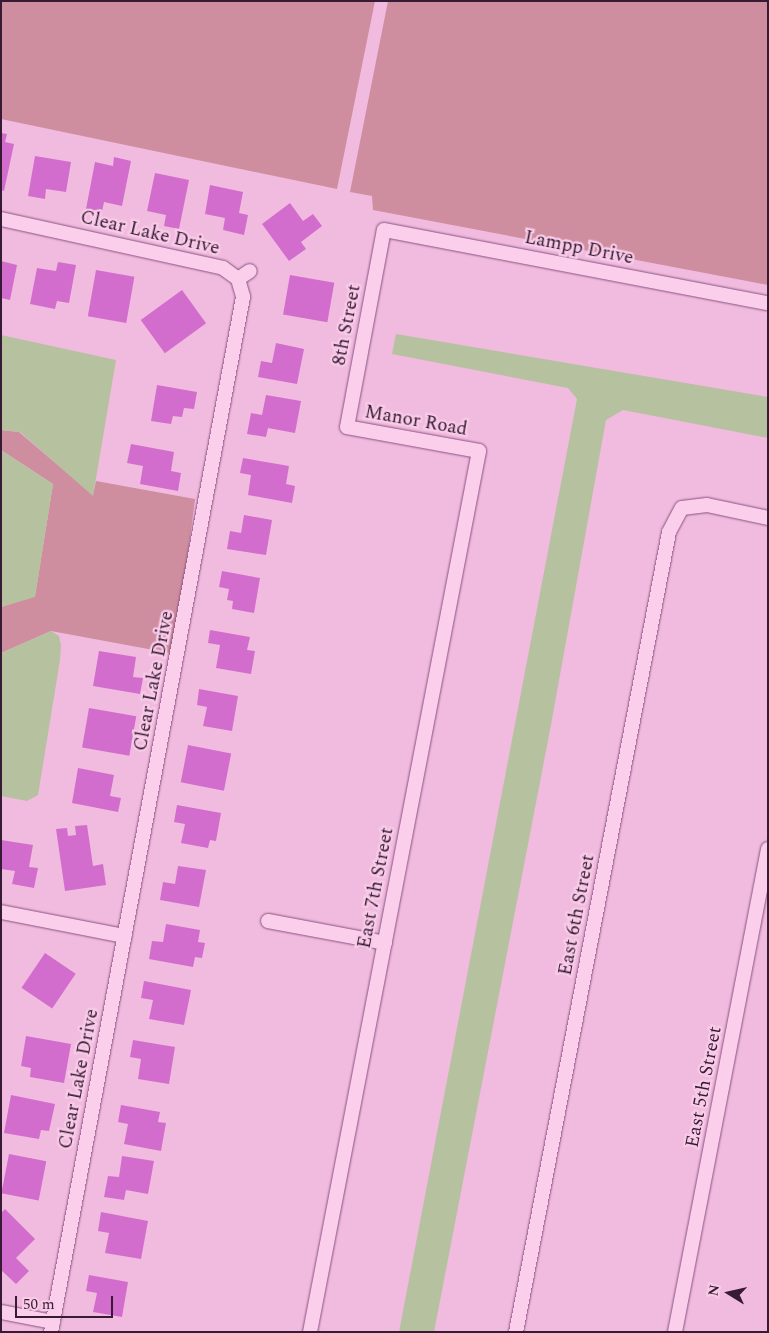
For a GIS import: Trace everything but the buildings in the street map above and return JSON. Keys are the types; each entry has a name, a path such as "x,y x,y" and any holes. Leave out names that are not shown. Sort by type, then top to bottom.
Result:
{"street":[{"name":"Clear Lake Drive","path":"1,219 223,268 238,279 242,305 52,1327"},
{"name":"Lampp Drive","path":"384,230 768,302"},
{"name":"8th Street","path":"347,427 384,230"},
{"path":"238,279 250,271"},
{"name":"Manor Road","path":"347,427 479,451"},
{"name":"East 7th Street","path":"310,1332 479,451"},
{"name":"East 6th Street","path":"516,1332 669,532 682,508 706,505 768,518"},
{"name":"East 5th Street","path":"675,1332 768,849"},
{"path":"1,912 125,936"},
{"path":"268,922 385,943"},
{"path":"1,1312 52,1327"}],"shaded area":[{"path":"1,1 375,1 337,189 1,119"},
{"path":"388,1 768,1 768,285 373,210 372,196 350,192"},
{"path":"396,334 768,397 768,438 623,410 606,420 551,725 434,1332 399,1332 577,399 568,388 392,354"},
{"path":"1,335 116,360 93,496 20,432 1,430"},
{"path":"1,430 19,432 93,495 96,481 195,499 175,654 51,631 1,653 1,607 35,596 53,484 1,450"},
{"path":"1,450 53,484 35,597 1,607"},
{"path":"51,631 59,636 61,645 60,660 38,795 27,801 1,796 1,653"}]}
